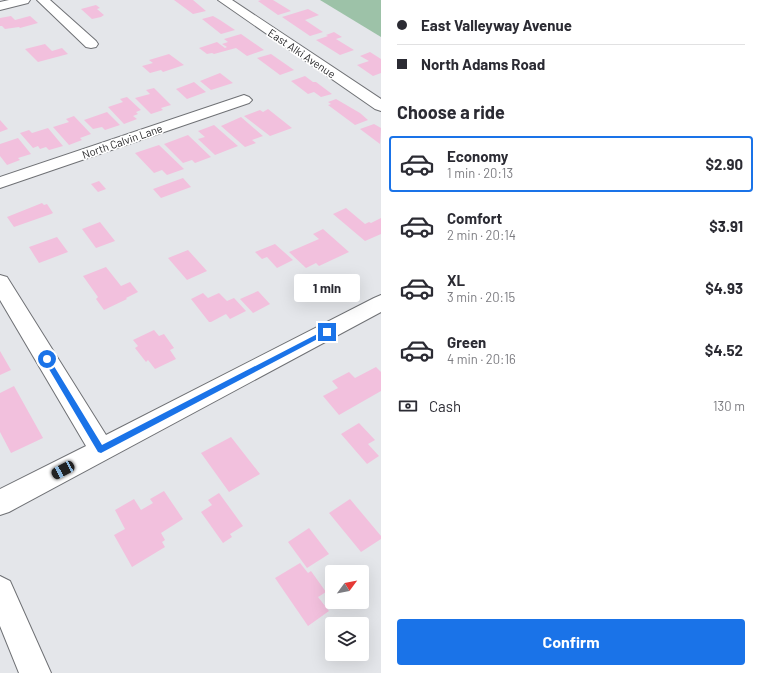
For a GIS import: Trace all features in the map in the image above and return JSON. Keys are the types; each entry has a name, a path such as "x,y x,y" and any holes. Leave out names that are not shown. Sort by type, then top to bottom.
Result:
{"street":[{"path":"0,6 24,0"},
{"path":"43,0 91,44"},
{"name":"East Alki Avenue","path":"224,0 381,106"},
{"name":"North Calvin Lane","path":"0,184 244,100"},
{"path":"0,282 101,449"},
{"path":"0,503 381,303"},
{"path":"0,591 35,673"}],"green space":[{"path":"320,0 381,0 381,37"}],"building":[{"path":"174,0 193,0 206,11 193,14"},
{"path":"273,0 291,11 278,15 258,1"},
{"path":"96,5 100,8 97,9 104,15 101,17 92,19 81,9"},
{"path":"308,9 319,15 305,20 323,32 310,36 282,17"},
{"path":"11,16 15,20 30,16 38,23 20,28 5,29 0,26 0,18"},
{"path":"213,16 235,30 221,34 202,19"},
{"path":"334,32 342,37 336,39 354,50 340,55 316,40 328,36 326,35"},
{"path":"241,34 264,50 247,56 236,48 214,54 207,54 199,48 217,42 225,48 227,47 222,44 228,42 224,39"},
{"path":"45,44 52,51 62,48 68,54 38,62 25,49"},
{"path":"370,52 381,59 381,73 373,76 357,65 369,61 360,56"},
{"path":"169,54 184,65 163,72 161,70 150,73 142,66 153,63 149,60"},
{"path":"271,54 294,70 280,75 257,58"},
{"path":"220,73 233,83 211,90 200,81"},
{"path":"305,76 332,94 321,97 314,92 308,94 291,81"},
{"path":"194,82 206,92 187,99 176,89"},
{"path":"154,88 171,105 161,108 163,110 151,114 135,98 150,94 146,90"},
{"path":"127,97 141,110 136,112 138,114 133,116 137,119 124,124 108,107 123,102 120,99"},
{"path":"336,99 360,113 368,120 355,125 328,105 331,104 328,102"},
{"path":"268,109 292,128 270,136 244,116 260,110 263,112"},
{"path":"107,112 120,125 105,130 102,127 93,129 84,120"},
{"path":"74,116 91,134 80,138 82,140 69,145 53,127 69,122 66,119"},
{"path":"241,117 263,136 252,140 256,143 245,147 221,126"},
{"path":"0,120 8,129 0,132"},
{"path":"374,124 381,128 380,144 360,129"},
{"path":"214,125 238,146 215,155 198,139 205,137 198,131"},
{"path":"48,128 63,146 49,150 46,147 40,149 38,146 33,148 20,133 29,130 32,133"},
{"path":"188,135 211,157 195,163 192,160 183,163 164,144"},
{"path":"18,138 31,154 18,158 20,160 7,165 0,156 0,144"},
{"path":"159,145 184,169 167,175 162,170 154,173 135,153"},
{"path":"183,178 191,187 161,198 153,189"},
{"path":"99,181 106,189 98,192 91,184"},
{"path":"42,203 44,205 47,204 53,213 14,227 7,217"},
{"path":"346,208 365,224 381,218 381,234 365,241 333,214"},
{"path":"100,222 115,241 96,248 82,229"},
{"path":"323,229 349,252 319,266 316,263 306,268 289,252 319,239 313,234"},
{"path":"57,237 68,252 39,263 29,247"},
{"path":"275,244 293,260 277,268 267,257 262,259 255,252"},
{"path":"188,250 207,271 187,280 168,258"},
{"path":"106,267 121,286 130,282 138,292 104,310 96,299 98,297 83,276"},
{"path":"258,291 270,304 253,313 240,299"},
{"path":"203,293 208,298 219,293 227,301 234,298 246,311 230,319 226,314 209,322 191,299"},
{"path":"154,330 159,336 164,334 174,348 170,350 176,359 155,369 148,360 146,362 135,348 138,346 133,340"},
{"path":"0,351 11,370 0,375"},
{"path":"376,367 381,372 381,391 339,415 323,396 338,388 332,381 349,372 355,378"},
{"path":"14,386 43,438 11,453 0,432 0,393"},
{"path":"359,423 375,440 368,444 379,456 367,464 341,434"},
{"path":"231,437 260,474 229,492 201,453"},
{"path":"164,491 183,519 161,533 165,540 162,542 165,547 132,567 114,535 125,529 115,510 134,499 141,510 153,503 150,499"},
{"path":"219,493 243,526 230,534 232,537 223,543 201,512 212,505 208,500"},
{"path":"350,499 381,536 381,539 361,552 329,513"},
{"path":"309,528 329,554 307,568 288,542"},
{"path":"300,563 308,573 311,571 325,591 325,593 318,597 325,606 325,609 329,611 308,626 275,578"}],"route":[{"path":"47,359 101,449 327,332"}]}
